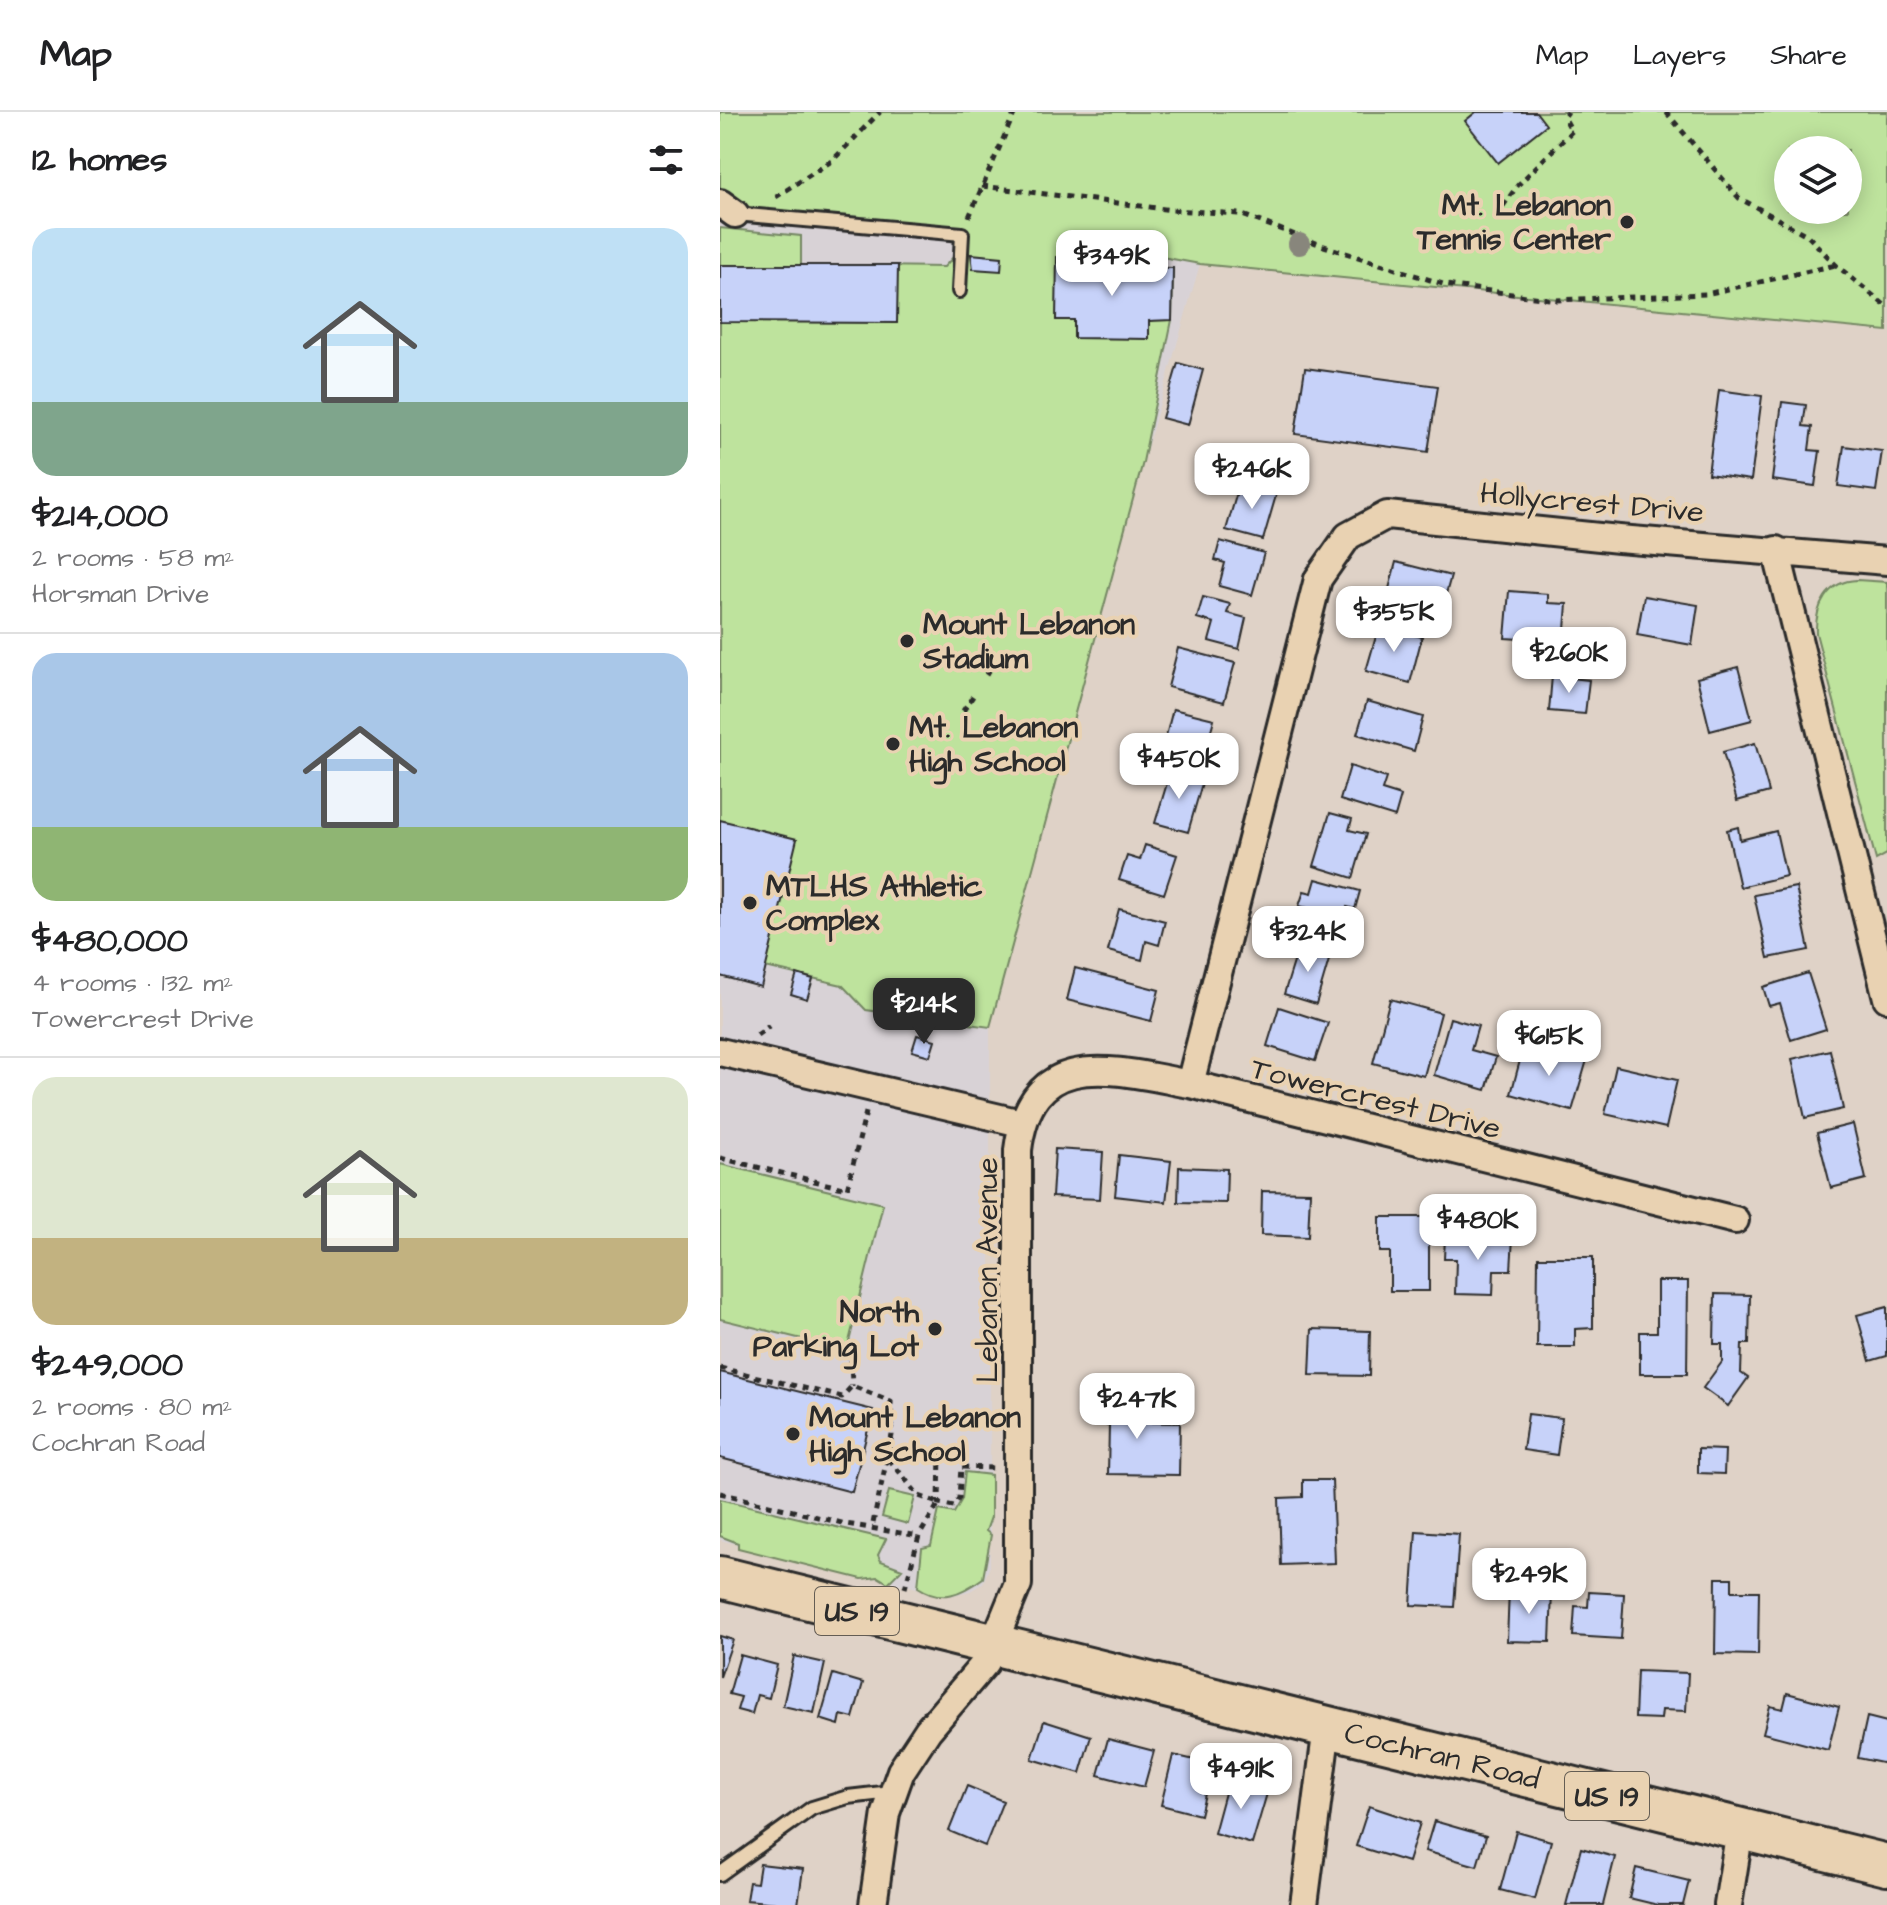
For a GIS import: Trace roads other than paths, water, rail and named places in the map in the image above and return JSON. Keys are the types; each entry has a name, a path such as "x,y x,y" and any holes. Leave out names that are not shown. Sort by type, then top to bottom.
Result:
{"main road":[{"name":"Cochran Road","path":"720,1577 1887,1865"}],"street":[{"name":"Hollycrest Drive","path":"1190,1084 1318,579 1348,536 1387,515 1619,539 1887,561"},
{"path":"1776,550 1887,998"},
{"path":"720,1052 1021,1123"},
{"name":"Towercrest Drive","path":"1021,1123 1045,1087 1083,1069 1105,1068 1190,1084 1735,1220"},
{"name":"Lebanon Avenue","path":"873,1905 891,1792 915,1748 978,1673 1013,1600 1020,1569 1018,1150 1021,1123"},
{"path":"1304,1905 1327,1727"},
{"path":"1728,1905 1740,1829"}],"lane":[{"path":"727,208 962,234 959,291"},
{"path":"720,1874 812,1808 848,1797 891,1792"}],"place":[{"name":"Mt. Lebanon Tennis Center","path":"1627,222"},
{"name":"Mount Lebanon Stadium","path":"907,641"},
{"name":"Mt. Lebanon High School","path":"893,744"},
{"name":"MTLHS Athletic Complex","path":"750,903"},
{"name":"North Parking Lot","path":"935,1329"},
{"name":"Mount Lebanon High School","path":"793,1434"}]}
